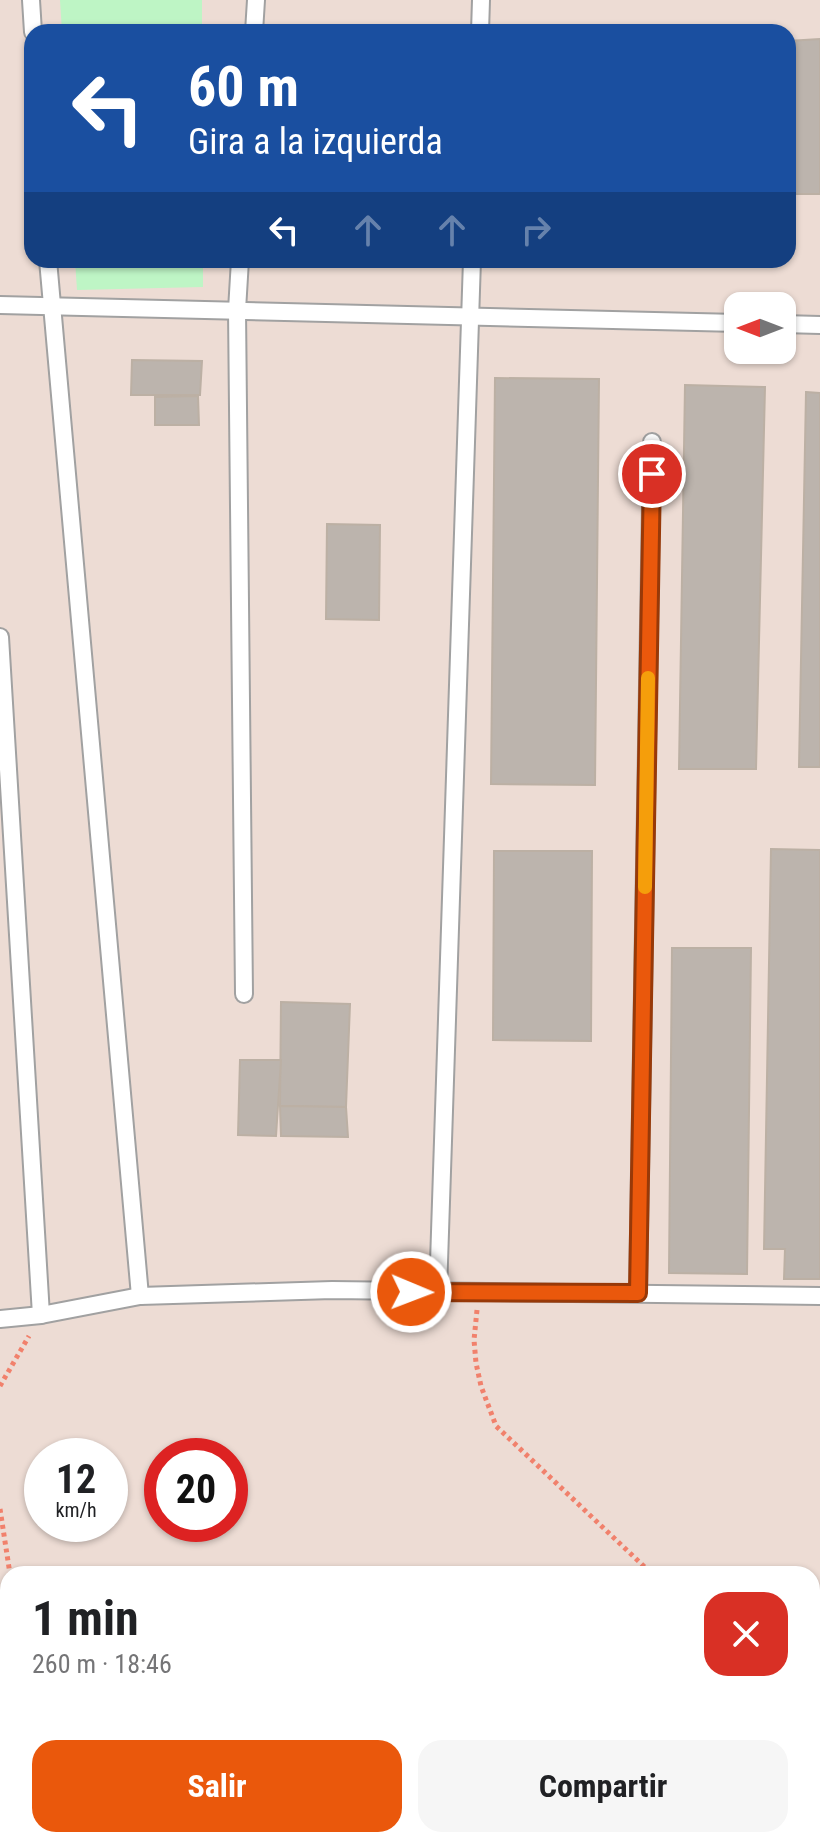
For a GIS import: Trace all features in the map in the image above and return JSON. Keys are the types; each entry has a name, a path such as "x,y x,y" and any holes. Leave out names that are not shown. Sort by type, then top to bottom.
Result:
{"lane":[{"path":"31,0 32,24"},
{"path":"254,24 256,0"},
{"path":"480,24 481,0"},
{"path":"49,268 140,1296"},
{"path":"240,268 237,310 244,994"},
{"path":"438,1293 472,268"},
{"path":"0,305 724,323"},
{"path":"796,324 820,325"},
{"path":"638,1293 652,442"},
{"path":"0,637 41,1315"},
{"path":"0,1319 41,1315 140,1296 332,1290 820,1296"}],"path":[{"path":"481,1293 474,1340 476,1363 496,1426 644,1566"},
{"path":"0,1386 41,1315"},
{"path":"0,1509 9,1566"}],"shaded area":[{"path":"0,0 820,0 820,1566 0,1566"}],"green space":[{"path":"60,0 202,0 202,24 62,24"},
{"path":"76,268 203,268 203,287 77,290"}],"building":[{"path":"820,39 820,194 796,194 796,40"},
{"path":"132,360 202,361 200,395 131,395"},
{"path":"495,378 599,379 595,785 491,784"},
{"path":"685,385 765,387 756,769 679,769"},
{"path":"806,392 820,393 820,767 799,767"},
{"path":"198,396 199,425 155,425 155,397"},
{"path":"327,524 380,525 379,620 326,619"},
{"path":"771,849 820,850 820,1279 784,1279 785,1249 764,1249"},
{"path":"494,851 592,851 591,1041 493,1040"},
{"path":"672,948 751,948 747,1274 669,1273"},
{"path":"281,1002 350,1004 346,1107 280,1106"},
{"path":"240,1060 281,1060 276,1136 238,1135"},
{"path":"280,1106 346,1107 348,1137 281,1136"}],"slow traffic":[{"path":"645,887 648,678"}],"route":[{"path":"411,1292 638,1293 652,474"}]}
